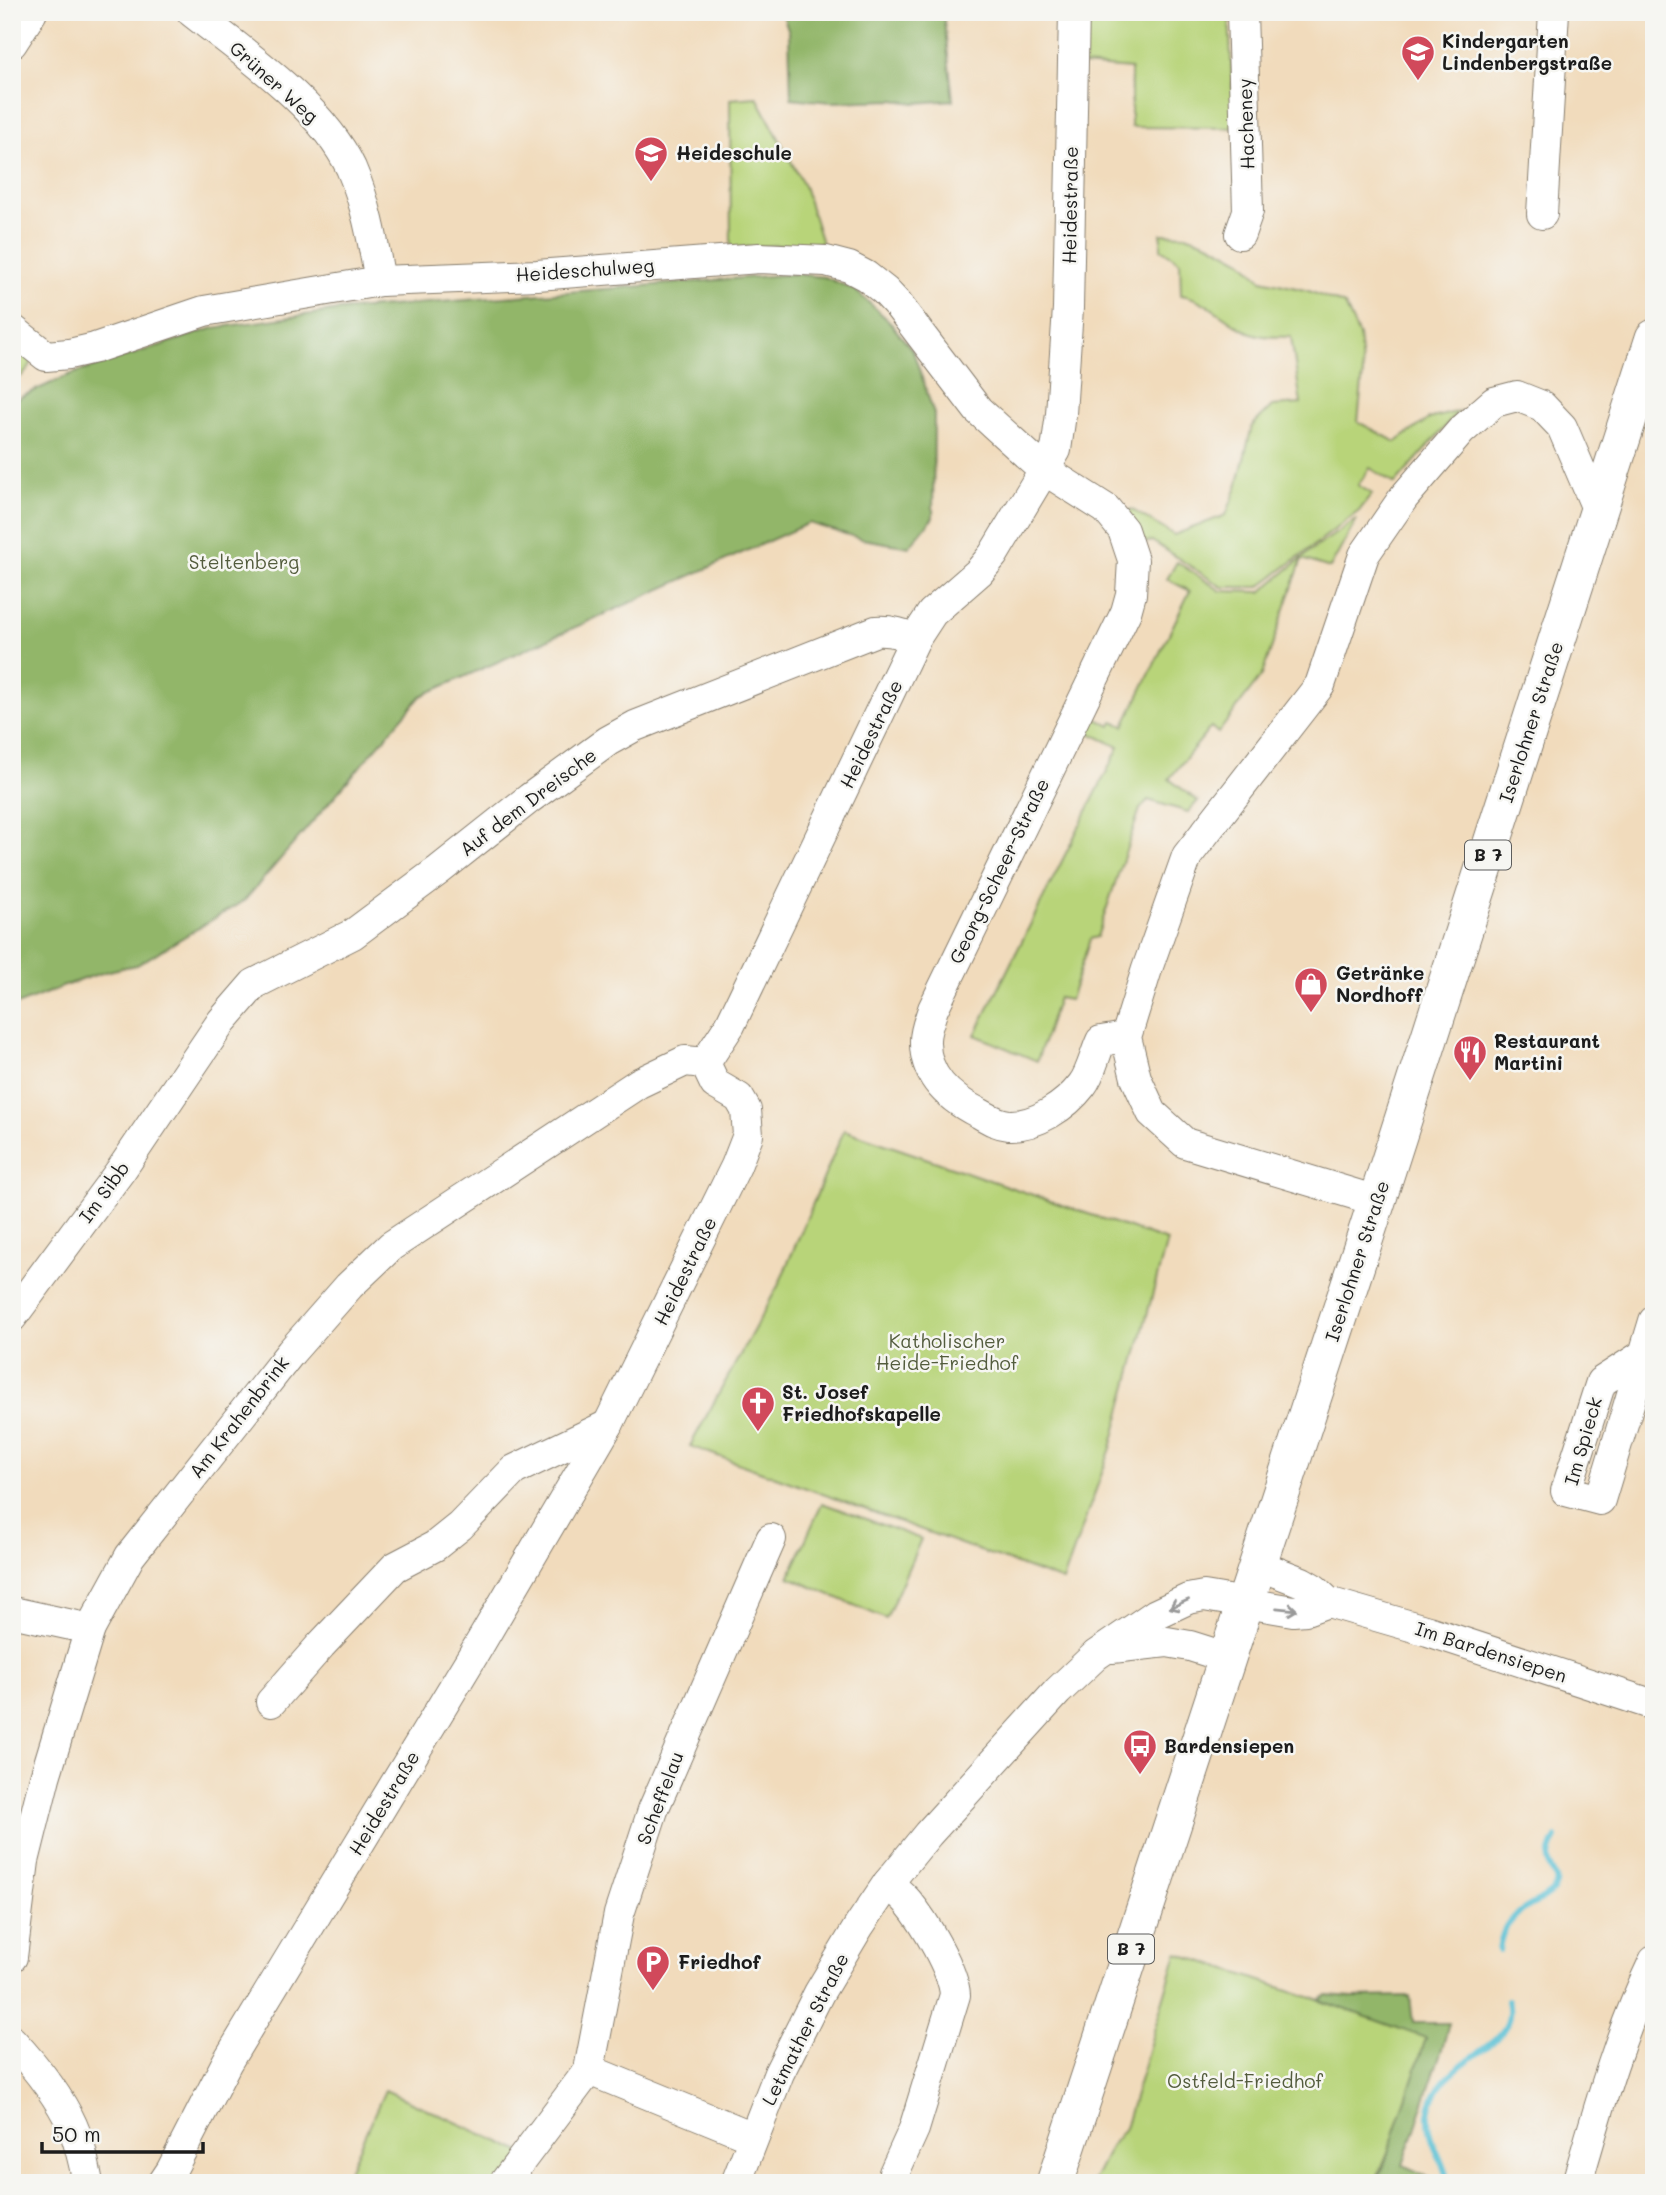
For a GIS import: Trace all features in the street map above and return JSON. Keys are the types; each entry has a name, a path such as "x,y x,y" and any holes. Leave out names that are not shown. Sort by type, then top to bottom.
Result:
{"main road":[{"name":"Iserlohner Straße","path":"1055,2183 1377,1201 1598,511 1648,380 1654,338"}],"street":[{"path":"12,43 32,12"},
{"name":"Grüner Weg","path":"192,12 266,71 318,118 350,166 369,216 380,281"},
{"name":"Heidestraße","path":"163,2183 227,2062 475,1652 608,1424 736,1166 748,1135 746,1110 739,1098 715,1084 705,1063 730,1025 915,639 932,613 979,572 993,555 1056,450 1068,308 1074,12"},
{"name":"Hacheney","path":"1240,234 1248,211 1242,12"},
{"path":"1542,214 1554,12"},
{"name":"Heideschulweg","path":"12,329 46,356 95,348 204,311 380,281 537,275 766,257 826,261 866,276 885,291 898,304 978,410 1043,469"},
{"path":"1377,1201 1185,1143 1152,1113 1136,1078 1126,1037 1151,957 1187,856 1320,685 1364,555 1404,497 1461,431 1494,402 1517,397 1542,406 1562,427 1598,511"},
{"name":"Georg-Scheer-Straße","path":"1043,469 1106,509 1123,530 1133,560 1131,594 1126,612 933,1009 925,1039 927,1058 932,1074 945,1092 962,1105 997,1123 1009,1125 1033,1122 1059,1106 1083,1084 1101,1041 1126,1037"},
{"name":"Auf dem Dreische","path":"191,1064 222,1021 254,984 353,934 608,741 635,726 876,631 900,632 915,639"},
{"name":"Am Krahenbrink","path":"12,1957 24,1861 45,1777 90,1629 130,1556 160,1517 291,1352 349,1286 391,1246 639,1083 685,1061 705,1063"},
{"name":"Im Sibb","path":"12,1317 121,1170 191,1064"},
{"path":"1643,1355 1654,1321"},
{"path":"271,1702 395,1567 435,1546 460,1526 514,1470 608,1424"},
{"name":"Scheffelau","path":"504,2183 589,2070 619,1914 649,1823 771,1539"},
{"name":"Im Bardensiepen","path":"1258,1565 1303,1582 1328,1602 1428,1631 1654,1705"},
{"name":"Letmather Straße","path":"736,2183 779,2073 819,1993 888,1883 948,1812 1083,1666 1156,1615 1188,1599 1204,1596 1246,1602"},
{"path":"1246,1602 1293,1611 1306,1610 1328,1602"},
{"path":"12,1612 90,1629"},
{"name":"Letmather Straße","path":"1108,1649 1167,1642 1228,1658"},
{"path":"888,1883 906,1900 920,1919 950,1970 955,1984 955,1995 914,2129 894,2173"},
{"path":"1577,2183 1616,2053 1654,1961"},
{"path":"13,2036 72,2125 88,2183"},
{"path":"589,2070 753,2137"}],"green space":[{"path":"782,12 943,12 953,100 915,103 893,100 831,102 791,98 789,32"},
{"path":"1083,12 1229,12 1234,128 1131,127 1131,69 1082,65"},
{"path":"757,97 804,186 822,243 731,248 730,99"},
{"path":"1161,234 1186,235 1211,244 1242,261 1262,280 1309,291 1345,305 1359,336 1363,373 1358,422 1396,442 1429,419 1459,411 1395,484 1370,468 1358,485 1372,494 1359,511 1259,587 1222,587 1152,541 1139,544 1125,516 1131,509 1174,535 1226,515 1237,487 1252,426 1272,406 1301,404 1291,337 1258,335 1238,326 1201,302 1181,295 1180,262 1161,249"},
{"name":"Steltenberg","path":"793,274 825,277 855,290 888,320 913,351 934,414 933,518 909,547 862,539 809,523 421,696 245,900 137,965 89,977 12,1007 12,401 69,375 214,328 340,310"},
{"path":"24,349 33,358 32,362 26,372 12,382 12,365"},
{"path":"1357,519 1330,568 1302,559 1262,675 1218,733 1211,727 1169,779 1198,801 1188,812 1148,800 1140,809 1097,937 1090,939 1070,1000 1058,998 1037,1061 975,1035 1119,747 1085,731 1093,717 1111,726 1113,722 1124,726 1190,591 1167,579 1177,562 1221,591 1261,592 1310,551"},
{"name":"Katholischer Heide-Friedhof","path":"844,1130 1167,1241 1111,1448 1063,1581 690,1446 779,1284"},
{"path":"822,1503 921,1539 886,1619 789,1577"},
{"name":"Ostfeld-Friedhof","path":"1177,1953 1435,2041 1375,2183 1092,2183 1110,2147 1125,2128"},
{"path":"1327,1995 1410,1996 1413,2023 1449,2023 1403,2165 1441,2183 1378,2183 1426,2038 1319,2000"},
{"path":"385,2090 524,2153 502,2183 343,2183"}],"waterway":[{"path":"1499,1950 1503,1933 1511,1920 1522,1910 1549,1895 1556,1885 1549,1861 1556,1838"},
{"path":"1448,2183 1429,2124 1434,2097 1443,2082 1504,2029 1509,2014 1508,2000"}],"place":[{"name":"Kindergarten Lindenbergstraße","path":"1418,82"},
{"name":"Heideschule","path":"651,183"},
{"name":"Getränke Nordhoff","path":"1311,1014"},
{"name":"Restaurant Martini","path":"1470,1082"},
{"name":"St. Josef Friedhofskapelle","path":"758,1433"},
{"name":"Bardensiepen","path":"1140,1776"},
{"name":"Friedhof","path":"653,1992"}]}
